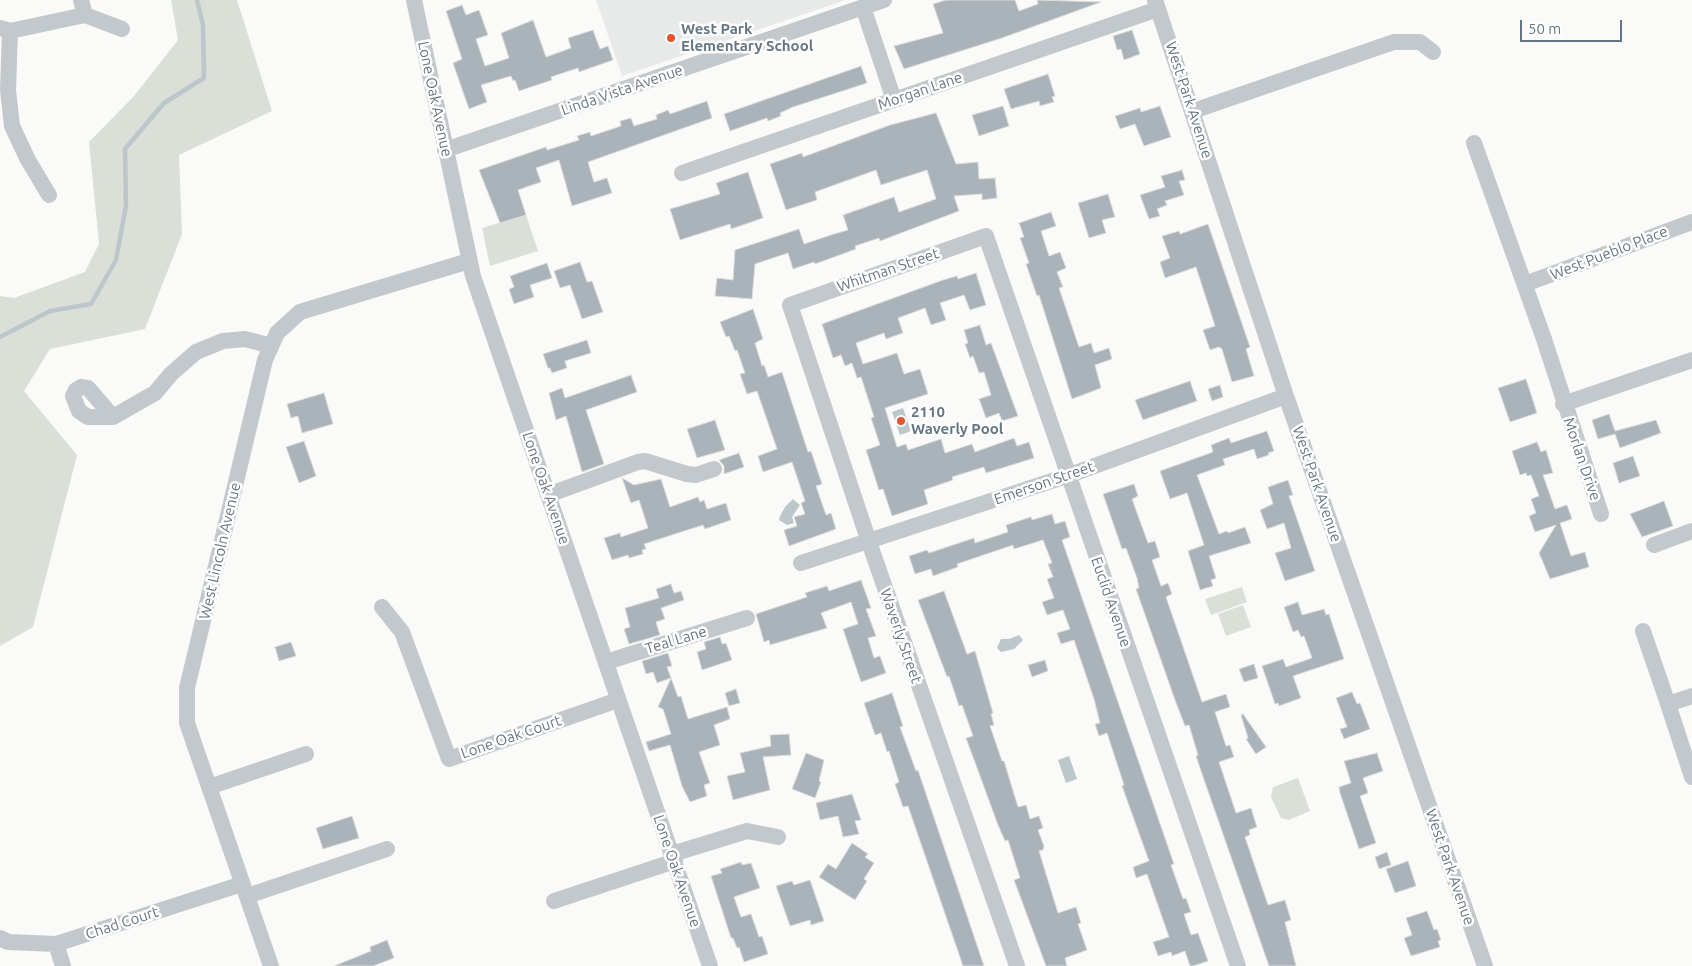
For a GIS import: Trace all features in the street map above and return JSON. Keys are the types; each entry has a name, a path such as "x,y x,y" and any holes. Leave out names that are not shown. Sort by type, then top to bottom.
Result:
{"street":[{"name":"Lone Oak Avenue","path":"414,0 469,261 710,966"},
{"name":"Linda Vista Avenue","path":"445,150 884,0"},
{"name":"Morgan Lane","path":"682,173 894,100 1157,5"},
{"name":"West Park Avenue","path":"1157,5 1286,396 1485,966"},
{"path":"863,7 894,100"},
{"path":"49,195 28,160 12,126 5,29 83,8 122,29"},
{"path":"1192,111 1394,42 1420,42 1433,52"},
{"path":"1474,143 1525,284 1564,404 1692,360"},
{"name":"West Pueblo Place","path":"1525,284 1692,222"},
{"name":"Whitman Street","path":"790,305 986,236"},
{"name":"Euclid Avenue","path":"986,236 1067,476 1238,966"},
{"name":"West Lincoln Avenue","path":"271,966 187,723 187,688 265,360 277,333 300,312 469,261"},
{"name":"Waverly Street","path":"790,305 869,542 1017,966"},
{"path":"113,416 155,393 170,374 196,352 223,341 245,339 271,346"},
{"name":"Emerson Street","path":"801,563 1067,476 1286,396"},
{"name":"Morlan Drive","path":"1564,404 1600,514"},
{"path":"548,495 638,462 645,461 696,475 714,469"},
{"path":"1654,545 1692,531"},
{"name":"Lone Oak Court","path":"382,607 402,632 449,759 618,700"},
{"name":"Teal Lane","path":"606,662 747,618"},
{"path":"1643,631 1692,777"},
{"path":"1668,704 1692,696"},
{"path":"209,787 306,754"},
{"path":"554,902 747,831 778,837"},
{"name":"Chad Court","path":"0,938 8,942 56,944 387,849"},
{"path":"56,944 63,966"}],"shaded area":[{"path":"171,0 237,0 272,111 179,155 182,234 145,329 50,349 24,391 77,455 33,627 0,646 0,296 14,298 85,272 99,244 89,142 134,96 178,40"},
{"name":"West Park Elementary School","path":"596,0 846,0 622,76"},
{"path":"526,215 538,251 490,266 482,228"},
{"name":"2110 Waverly Pool","path":"903,408 911,431 900,435 892,412"},
{"path":"793,499 800,505 792,517 794,523 787,525 779,520 785,507"},
{"path":"1242,587 1247,602 1211,615 1205,599"},
{"path":"1243,605 1251,627 1226,636 1218,614"},
{"path":"1019,635 1023,640 1014,649 1001,652 997,648 1001,639 1009,639"},
{"path":"1069,756 1077,779 1066,783 1058,760"},
{"path":"1298,778 1310,811 1289,820 1281,818 1271,797 1273,787"}],"building":[{"path":"946,0 1015,0 1019,11 1038,4 1037,0 1101,2 1002,38 904,69 894,46 943,33 933,4"},
{"path":"462,5 466,15 479,10 488,35 476,39 485,66 509,58 501,33 533,20 546,57 571,48 568,38 593,30 600,49 608,46 613,60 579,72 578,68 551,77 552,80 519,91 515,80 513,81 511,76 481,85 487,102 469,109 453,63 462,59 446,11"},
{"path":"1132,30 1140,54 1124,60 1121,49 1117,50 1113,36"},
{"path":"861,66 867,83 793,107 780,113 781,116 768,121 767,118 730,131 724,114"},
{"path":"1048,74 1055,96 1052,97 1054,102 1040,106 1039,101 1011,109 1004,89"},
{"path":"707,101 712,118 588,162 594,182 607,178 612,193 572,206 559,160 536,168 541,182 518,190 526,215 500,223 479,170 546,147 547,150 579,140 577,136 590,132 591,136 621,126 620,121 631,118 634,126 657,119 656,115 668,110 670,114"},
{"path":"1003,106 1009,126 979,136 972,115"},
{"path":"1160,106 1171,137 1144,146 1135,124 1120,129 1115,116 1140,108 1141,112"},
{"path":"936,113 956,164 978,162 979,179 995,178 997,198 982,200 982,194 954,196 959,211 880,241 879,238 855,246 856,249 815,264 814,262 793,269 788,253 755,264 752,299 715,296 717,278 733,280 735,250 799,229 804,244 848,230 843,215 894,197 899,212 936,199 927,170 881,185 876,170 815,192 817,200 786,210 770,164 802,153 803,157 890,125"},
{"path":"1182,170 1185,180 1179,181 1184,195 1165,201 1167,205 1157,209 1160,216 1149,219 1140,195 1165,187 1161,176"},
{"path":"748,172 763,218 731,229 730,224 680,240 670,209 720,194 716,183"},
{"path":"1108,194 1115,217 1102,220 1106,233 1089,238 1078,203"},
{"path":"1051,212 1056,226 1041,231 1049,256 1060,252 1066,268 1057,272 1063,287 1059,288 1079,347 1091,343 1094,353 1109,348 1112,359 1095,365 1101,388 1072,399 1039,295 1037,296 1026,264 1029,263 1020,238 1024,237 1019,223"},
{"path":"1208,224 1250,347 1246,349 1254,376 1232,382 1222,349 1219,347 1210,350 1203,330 1215,326 1196,267 1165,278 1160,262 1170,258 1162,236 1179,231 1180,234"},
{"path":"580,262 587,282 592,281 603,312 582,319 570,285 560,288 554,271"},
{"path":"547,263 552,278 530,285 534,297 514,304 509,289 514,287 510,276"},
{"path":"976,273 986,305 970,310 964,295 940,303 946,320 931,325 925,308 898,318 903,333 886,339 884,333 856,343 863,364 897,353 904,374 920,369 928,394 885,408 897,447 906,444 908,450 941,439 945,453 972,444 975,452 1014,438 1017,446 1029,442 1034,458 986,473 984,467 952,477 953,480 924,490 928,504 892,516 883,489 879,490 866,450 880,445 871,418 874,417 861,377 857,378 852,363 845,366 841,355 833,358 822,324 943,280 957,276 958,279"},
{"path":"753,309 763,339 755,343 762,366 764,365 768,377 782,372 808,452 811,451 822,484 816,486 826,515 831,513 836,529 789,546 784,530 797,526 794,517 805,514 801,503 805,501 792,462 763,472 758,456 777,449 757,391 747,394 740,374 745,373 737,350 735,351 729,336 726,337 720,322"},
{"path":"980,325 986,345 991,343 1018,416 1002,421 999,413 986,418 979,399 991,395 984,372 979,373 973,356 970,358 965,344 968,343 964,330"},
{"path":"587,340 591,353 565,361 567,368 552,373 543,354"},
{"path":"631,375 637,392 586,410 604,464 582,472 566,416 556,420 549,393 562,388 565,398"},
{"path":"1526,379 1537,413 1510,422 1498,388"},
{"path":"1190,381 1197,401 1143,420 1135,400"},
{"path":"1220,385 1223,397 1212,401 1208,389"},
{"path":"324,393 333,424 302,433 298,416 291,418 287,404"},
{"path":"1609,414 1615,431 1656,420 1661,433 1620,448 1615,434 1598,439 1592,420"},
{"path":"715,420 725,450 697,458 687,429"},
{"path":"1267,431 1274,451 1268,453 1269,455 1257,459 1254,449 1223,459 1225,465 1197,475 1219,534 1245,527 1251,543 1209,556 1216,578 1211,580 1213,586 1200,590 1188,551 1204,545 1187,493 1170,499 1160,471 1213,452 1211,445 1229,438 1231,443"},
{"path":"304,441 316,476 299,483 286,447"},
{"path":"1537,442 1541,452 1546,450 1553,473 1543,475 1555,509 1567,505 1572,519 1560,523 1571,556 1585,552 1589,567 1550,579 1539,553 1556,525 1535,532 1529,516 1536,513 1531,499 1539,496 1531,475 1527,476 1526,473 1520,475 1512,451"},
{"path":"739,453 744,467 724,474 724,466 719,460"},
{"path":"1633,456 1640,476 1619,483 1613,463"},
{"path":"622,478 634,485 661,479 670,507 698,497 700,502 704,500 707,509 726,503 731,520 705,529 703,525 644,544 646,549 642,550 643,554 629,558 628,555 612,560 604,538 620,533 621,537 648,528 639,500 631,503"},
{"path":"1288,480 1293,495 1289,496 1315,571 1285,581 1275,553 1291,548 1284,523 1267,529 1260,510 1273,504 1268,487"},
{"path":"1134,484 1138,496 1132,499 1148,543 1155,541 1160,557 1152,560 1161,586 1168,583 1172,594 1166,597 1202,702 1226,694 1230,707 1215,712 1226,746 1230,745 1234,757 1219,762 1236,813 1251,808 1257,827 1249,830 1250,835 1245,837 1268,905 1285,900 1291,920 1285,922 1296,966 1269,966 1196,756 1198,755 1189,725 1185,726 1175,700 1136,589 1139,588 1137,578 1126,548 1122,549 1103,494"},
{"path":"1664,501 1673,526 1642,537 1630,514"},
{"path":"1052,514 1055,524 1065,521 1070,537 1062,540 1174,864 1171,865 1183,899 1186,898 1191,912 1184,914 1191,935 1198,933 1208,961 1193,966 1190,966 1185,951 1172,956 1171,952 1158,956 1153,942 1169,937 1147,874 1136,878 1133,867 1149,861 1122,786 1124,785 1107,733 1099,736 1095,724 1100,723 1094,699 1074,640 1061,644 1057,633 1070,629 1063,610 1047,615 1042,602 1054,598 1047,579 1053,577 1048,564 1052,563 1043,540 1014,549 1013,545 957,564 958,567 933,576 931,569 915,574 909,556 927,550 929,553 974,538 975,543 1008,532 1006,525 1031,517 1032,520"},
{"path":"861,580 871,608 866,609 876,636 868,638 874,658 880,656 886,673 861,682 843,629 858,624 851,602 821,613 827,628 770,645 769,640 764,642 756,614 807,597 805,593 827,586 829,591"},
{"path":"671,584 674,593 681,591 684,600 661,608 665,619 656,622 660,635 629,644 624,629 630,627 625,608 659,598 656,589"},
{"path":"944,591 967,654 975,651 993,713 991,714 994,725 990,726 1002,761 1004,761 1018,807 1026,805 1030,819 1039,816 1043,828 1038,830 1044,846 1043,850 1039,851 1058,913 1076,907 1081,923 1078,924 1087,950 1065,958 1067,966 1046,966 1014,880 1020,878 1008,840 1005,841 998,825 966,738 973,736 962,705 959,706 949,676 947,677 918,600"},
{"path":"1298,602 1302,615 1324,609 1326,615 1329,614 1344,659 1293,676 1301,698 1279,706 1278,703 1275,704 1262,666 1283,659 1286,667 1312,658 1304,636 1301,637 1298,630 1293,632 1284,607"},
{"path":"720,637 722,644 726,643 732,660 702,670 697,652 706,649 704,642"},
{"path":"291,642 296,656 279,661 275,647"},
{"path":"668,653 672,666 667,667 671,678 657,683 653,672 646,674 642,661"},
{"path":"1045,660 1048,671 1032,677 1028,665"},
{"path":"1254,664 1258,678 1244,682 1239,669"},
{"path":"671,678 678,697 681,696 688,719 727,707 730,719 714,725 720,745 699,752 710,783 704,785 707,796 690,802 682,786 670,745 649,751 646,742 671,734 663,709 658,707"},
{"path":"736,689 740,703 729,706 725,693"},
{"path":"1352,692 1357,704 1360,703 1370,729 1344,739 1340,729 1347,727 1336,698"},
{"path":"892,693 903,726 900,727 916,771 918,770 984,966 963,966 908,806 903,807 895,784 899,782 889,751 887,752 881,733 875,735 864,703"},
{"path":"1243,714 1266,747 1256,754 1246,739 1248,738 1241,715"},
{"path":"789,734 791,755 763,757 770,790 733,800 727,776 745,772 740,753 771,746 770,735"},
{"path":"806,753 824,760 819,781 821,782 815,798 792,789"},
{"path":"1377,753 1383,771 1363,778 1368,793 1360,796 1376,843 1359,849 1339,787 1351,783 1344,761"},
{"path":"852,794 861,820 855,821 859,834 843,837 838,816 820,820 816,803"},
{"path":"352,816 359,838 323,849 316,828"},
{"path":"852,843 868,854 865,857 874,863 864,879 867,881 855,900 819,877 828,864 836,869"},
{"path":"1387,852 1391,865 1379,869 1375,857"},
{"path":"1408,861 1416,886 1395,893 1386,869"},
{"path":"741,862 742,865 751,863 760,888 734,897 741,917 751,914 759,937 762,936 768,954 744,962 739,947 737,948 733,938 731,938 711,876 722,873 720,869"},
{"path":"810,880 824,921 811,925 810,920 790,926 776,886 792,881 794,885"},
{"path":"1427,911 1434,930 1437,929 1441,940 1438,941 1440,947 1411,956 1404,938 1412,935 1406,918"},
{"path":"387,940 394,958 373,966 334,966 371,951 370,947"}],"waterway":[{"path":"0,337 50,311 91,304 116,260 126,206 125,149 164,103 204,78 203,25 197,0"}],"place":[{"name":"West Park Elementary School","path":"671,38"},
{"name":"2110 Waverly Pool","path":"901,421"}]}
